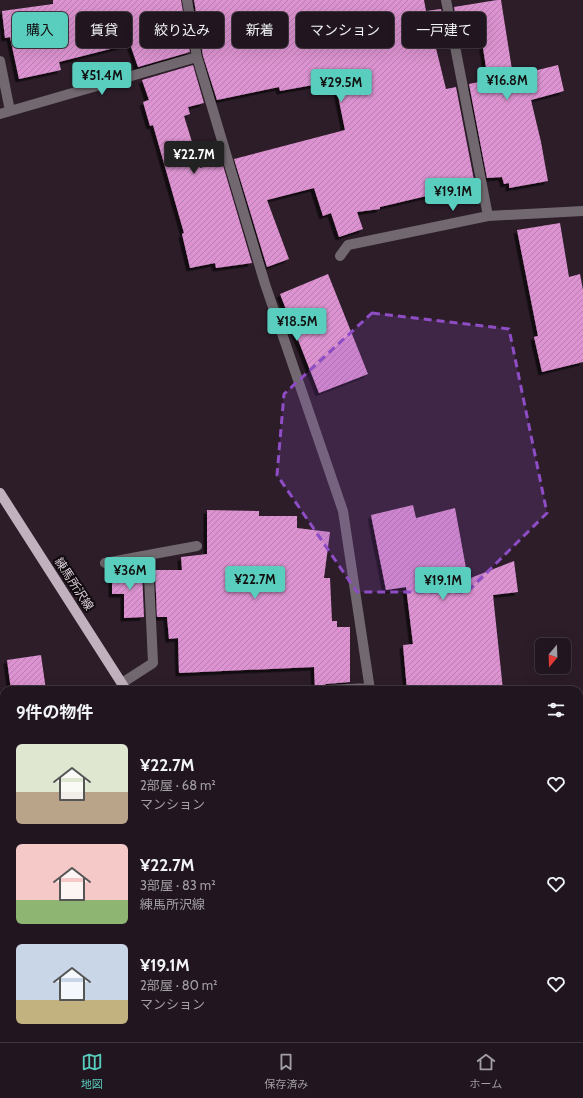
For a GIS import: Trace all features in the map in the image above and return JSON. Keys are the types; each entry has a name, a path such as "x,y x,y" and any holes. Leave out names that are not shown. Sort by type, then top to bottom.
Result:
{"main road":[{"name":"練馬所沢線","path":"0,493 123,686"}],"street":[{"path":"187,0 197,57 265,284 343,511 370,686"},
{"path":"446,0 488,216"},
{"path":"0,114 197,57"},
{"path":"0,60 10,111"},
{"path":"340,256 348,245 488,216 583,211"},
{"path":"105,563 197,546"},
{"path":"125,686 154,663 148,555"}],"highlighted area":[{"path":"372,313 509,329 547,513 467,592 357,592 277,475 284,394"}],"building":[{"path":"53,0 181,0 183,12 140,12 140,48 189,48 190,52 138,67 131,48 132,12 76,12 76,48 114,48 59,62 61,70 19,79 12,48 68,48 68,12 12,12 12,46 10,37 5,38 2,11 53,4"},
{"path":"194,0 424,0 426,11 441,9 442,12 402,12 402,48 436,48 446,89 456,87 474,180 458,182 460,191 435,196 435,194 380,207 380,209 357,212 363,229 339,237 331,213 323,216 314,188 267,200 289,259 267,267 234,159 345,130 335,81 280,91 279,87 217,100 202,48 224,48 224,12 196,12"},
{"path":"501,0 513,76 558,65 564,91 531,100 548,181 509,188 509,183 504,184 502,177 487,178 469,84 488,80 483,48 486,48 486,12 455,12 454,7"},
{"path":"193,65 204,103 188,107 190,114 184,116 200,168 222,162 252,263 216,268 215,263 190,268 182,234 184,233 153,125 150,126 143,102 149,100 142,80"},
{"path":"560,223 569,277 580,274 583,290 583,362 542,372 534,337 538,336 517,230"},
{"path":"328,274 368,374 319,393 280,294"},
{"path":"413,505 416,518 455,508 468,579 514,561 518,592 493,595 503,686 407,686 403,645 413,644 406,587 386,590 371,515"},
{"path":"207,510 259,511 259,516 297,516 297,528 330,532 324,578 330,578 332,621 337,621 337,627 350,627 350,682 315,686 314,667 179,673 178,638 169,639 167,617 157,617 155,570 182,570 181,557 207,554"},
{"path":"142,570 144,617 124,618 124,594 112,594 112,571"},
{"path":"41,655 45,686 10,686 7,660"}]}
